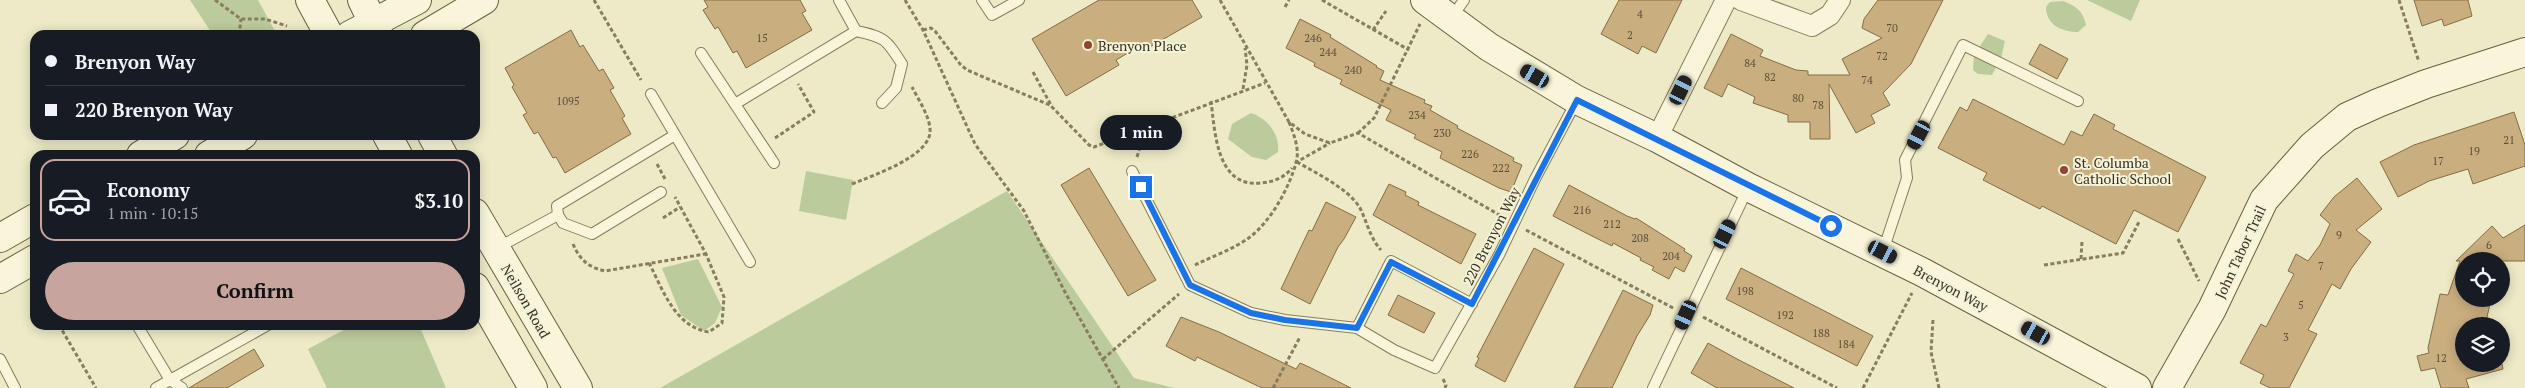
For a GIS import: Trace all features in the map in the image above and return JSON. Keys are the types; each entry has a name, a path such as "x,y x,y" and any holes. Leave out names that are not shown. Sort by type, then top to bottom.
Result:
{"street":[{"path":"310,0 326,30"},
{"path":"366,23 417,0"},
{"path":"433,30 484,0"},
{"path":"1657,138 1726,0"},
{"path":"1741,0 1812,26 1830,15 1840,0"},
{"name":"Brenyon Way","path":"1427,1 1458,9 1511,62 1577,100 1657,138 1748,187 1922,272 2137,388"},
{"name":"John Tabor Trail","path":"2167,388 2212,309 2264,200 2285,174 2312,146 2347,117 2426,84 2525,52"},
{"path":"150,150 166,140"},
{"path":"218,150 234,140"},
{"path":"0,238 30,221"},
{"name":"Neilson Road","path":"480,222 578,388"},
{"path":"0,279 30,262"},
{"path":"480,296 533,388"}],"lane":[{"path":"839,0 856,31"},
{"path":"982,0 992,16 1019,0"},
{"path":"735,104 856,31 880,36 890,45 902,64 896,88 882,102"},
{"path":"1883,252 1907,178 1905,160 1963,45 2078,102"},
{"path":"701,53 774,162"},
{"path":"651,94 750,262"},
{"name":"220 Brenyon Way","path":"1190,285 1251,313 1303,322 1357,328 1394,350 1435,368 1472,304 1577,100"},
{"path":"667,189 592,234 561,219 557,206 675,135"},
{"path":"1132,171 1190,285"},
{"path":"1654,387 1686,315 1748,187"},
{"path":"496,249 561,219"},
{"path":"1357,328 1391,262"},
{"name":"220 Brenyon Way","path":"1391,262 1472,304"},
{"path":"140,330 170,380 182,388"},
{"path":"156,388 259,330"},
{"path":"0,359 15,388"}],"path":[{"path":"215,0 241,19 265,19 287,26"},
{"path":"594,0 641,80"},
{"path":"905,0 923,30 975,144 1024,211 1066,294 1119,388"},
{"path":"1184,271 1248,238 1258,230 1278,202 1296,162 1296,141 1289,122 1220,0"},
{"path":"1285,7 1289,0"},
{"path":"2399,0 2426,84"},
{"path":"1325,1 1409,50"},
{"path":"1212,101 1219,154 1229,170 1239,179 1255,184 1286,175 1296,162 1330,143 1358,133 1374,118 1409,50 1427,1"},
{"path":"1373,30 1386,11"},
{"path":"240,30 241,19"},
{"path":"923,30 931,28 935,31 960,64 967,70 1052,107"},
{"path":"1243,89 1246,65 1244,41"},
{"path":"852,184 911,158 920,150 930,133 928,120 902,64"},
{"path":"763,146 814,112 791,70"},
{"path":"1033,72 1052,107 1092,146 1102,145 1265,82"},
{"path":"1289,122 1305,134 1330,143"},
{"path":"1132,171 1146,127"},
{"path":"1358,133 1513,223 1686,315 1699,315 1837,388"},
{"path":"649,151 667,189 680,207 706,254 724,296 722,323 709,332 697,330 674,311 649,263"},
{"path":"1296,162 1336,185 1359,206 1376,245 1391,262"},
{"path":"663,218 680,207"},
{"path":"561,219 578,256 592,267 605,271 706,254"},
{"path":"2044,265 2123,253 2140,220"},
{"path":"2178,239 2212,309"},
{"path":"2082,242 2082,259"},
{"path":"1863,388 1922,272"},
{"path":"1104,359 1190,285"},
{"path":"1933,320 1931,352 1939,388"},
{"path":"1273,388 1300,336 1303,322"},
{"path":"62,330 96,388"}],"green space":[{"path":"190,0 258,0 274,30 210,30"},
{"path":"2087,0 2140,0 2131,21"},
{"path":"2063,1 2075,7 2083,16 2086,25 2078,32 2061,29 2052,23 2049,18 2046,7 2050,2"},
{"path":"1988,34 2005,41 2001,58 1992,75 1978,74 1973,70 1974,55"},
{"path":"1251,113 1268,123 1277,139 1278,152 1266,160 1252,157 1228,139 1232,124"},
{"path":"806,171 853,180 846,220 799,211"},
{"path":"1007,191 1134,378 1174,388 660,388"},
{"path":"698,259 722,307 715,323 704,331 681,315 662,268"},
{"path":"344,330 421,330 446,388 327,388 308,349"}],"building":[{"path":"704,0 800,0 806,11 802,13 812,30 746,68 737,51 733,53 718,27 715,29 703,10 708,7"},
{"name":"Brenyon Place","path":"1099,0 1192,0 1202,17 1148,48 1145,43 1116,60 1119,65 1066,96 1032,39"},
{"path":"1619,0 1682,0 1656,53 1642,46 1638,54 1601,34"},
{"path":"1878,0 1943,0 1911,64 1883,93 1890,105 1871,115 1875,123 1856,133 1829,84 1830,139 1810,139 1810,122 1788,122 1788,115 1753,103 1755,97 1728,84 1722,97 1704,88 1731,34 1763,50 1760,56 1796,70 1808,71 1808,75 1850,75 1842,59 1882,38 1862,28 1864,19"},
{"path":"2414,0 2468,0 2472,16 2444,26 2442,19 2422,26"},
{"path":"1300,19 1331,35 1330,37 1384,71 1380,80 1425,100 1424,103 1432,106 1430,110 1458,126 1457,128 1514,158 1513,161 1522,165 1511,192 1499,188 1440,158 1442,152 1414,138 1416,135 1386,120 1391,110 1340,84 1342,80 1314,66 1315,63 1286,48"},
{"path":"571,30 580,47 583,45 599,71 603,69 614,88 610,90 625,116 622,118 631,134 565,173 556,157 553,158 538,132 534,134 523,115 527,113 512,87 514,85 505,68"},
{"path":"2040,44 2068,59 2057,79 2029,64"},
{"path":"1973,99 2064,145 2071,131 2082,136 2094,114 2115,125 2113,129 2206,177 2178,232 2134,210 2116,244 2042,206 2040,209 1983,180 1987,173 1938,148 1960,107 1967,111"},
{"path":"2514,112 2525,145 2525,166 2473,184 2468,169 2429,181 2398,197 2380,162 2414,145"},
{"path":"1089,168 1156,280 1128,296 1061,185"},
{"path":"2357,178 2382,209 2356,230 2371,242 2351,269 2340,289 2332,284 2308,330 2317,334 2289,388 2270,388 2260,383 2264,375 2240,363 2261,324 2266,327 2294,274 2288,271 2296,254 2308,261 2320,245 2330,224 2320,215 2334,197"},
{"path":"1389,184 1406,192 1405,195 1419,202 1418,205 1476,234 1461,264 1373,215"},
{"path":"1569,185 1627,216 1636,218 1685,249 1684,251 1692,256 1684,272 1675,267 1669,279 1652,270 1654,267 1640,260 1641,258 1613,243 1612,246 1553,216"},
{"path":"1326,202 1356,217 1338,247 1310,304 1281,289 1309,230 1312,231"},
{"path":"2525,225 2525,261 2510,261 2510,252 2465,252 2492,226 2503,238"},
{"path":"1534,248 1564,264 1505,382 1475,366 1479,358 1477,357"},
{"path":"1741,268 1873,336 1857,366 1726,299"},
{"path":"2455,275 2455,307 2489,307 2487,317 2455,317 2455,372 2492,372 2466,379 2469,388 2441,388 2435,368 2421,371 2417,356 2429,353 2428,348 2440,294 2448,295"},
{"path":"1623,290 1653,305 1650,315 1637,336 1612,388 1574,388"},
{"path":"1398,295 1435,313 1424,333 1388,315"},
{"path":"1181,317 1219,332 1296,369 1300,363 1351,388 1262,388 1197,357 1195,361 1166,346"},
{"path":"1708,343 1794,388 1717,388 1691,373"},
{"path":"254,349 264,366 227,388 189,388"}],"place":[{"name":"Brenyon Place","path":"1088,45"},
{"name":"St. Columba Catholic School","path":"2064,170"}],"route":[{"path":"1141,187 1190,285 1251,313 1285,320 1357,328 1391,262 1472,304 1499,255 1535,179 1577,100 1657,138 1748,187 1831,226"}]}
